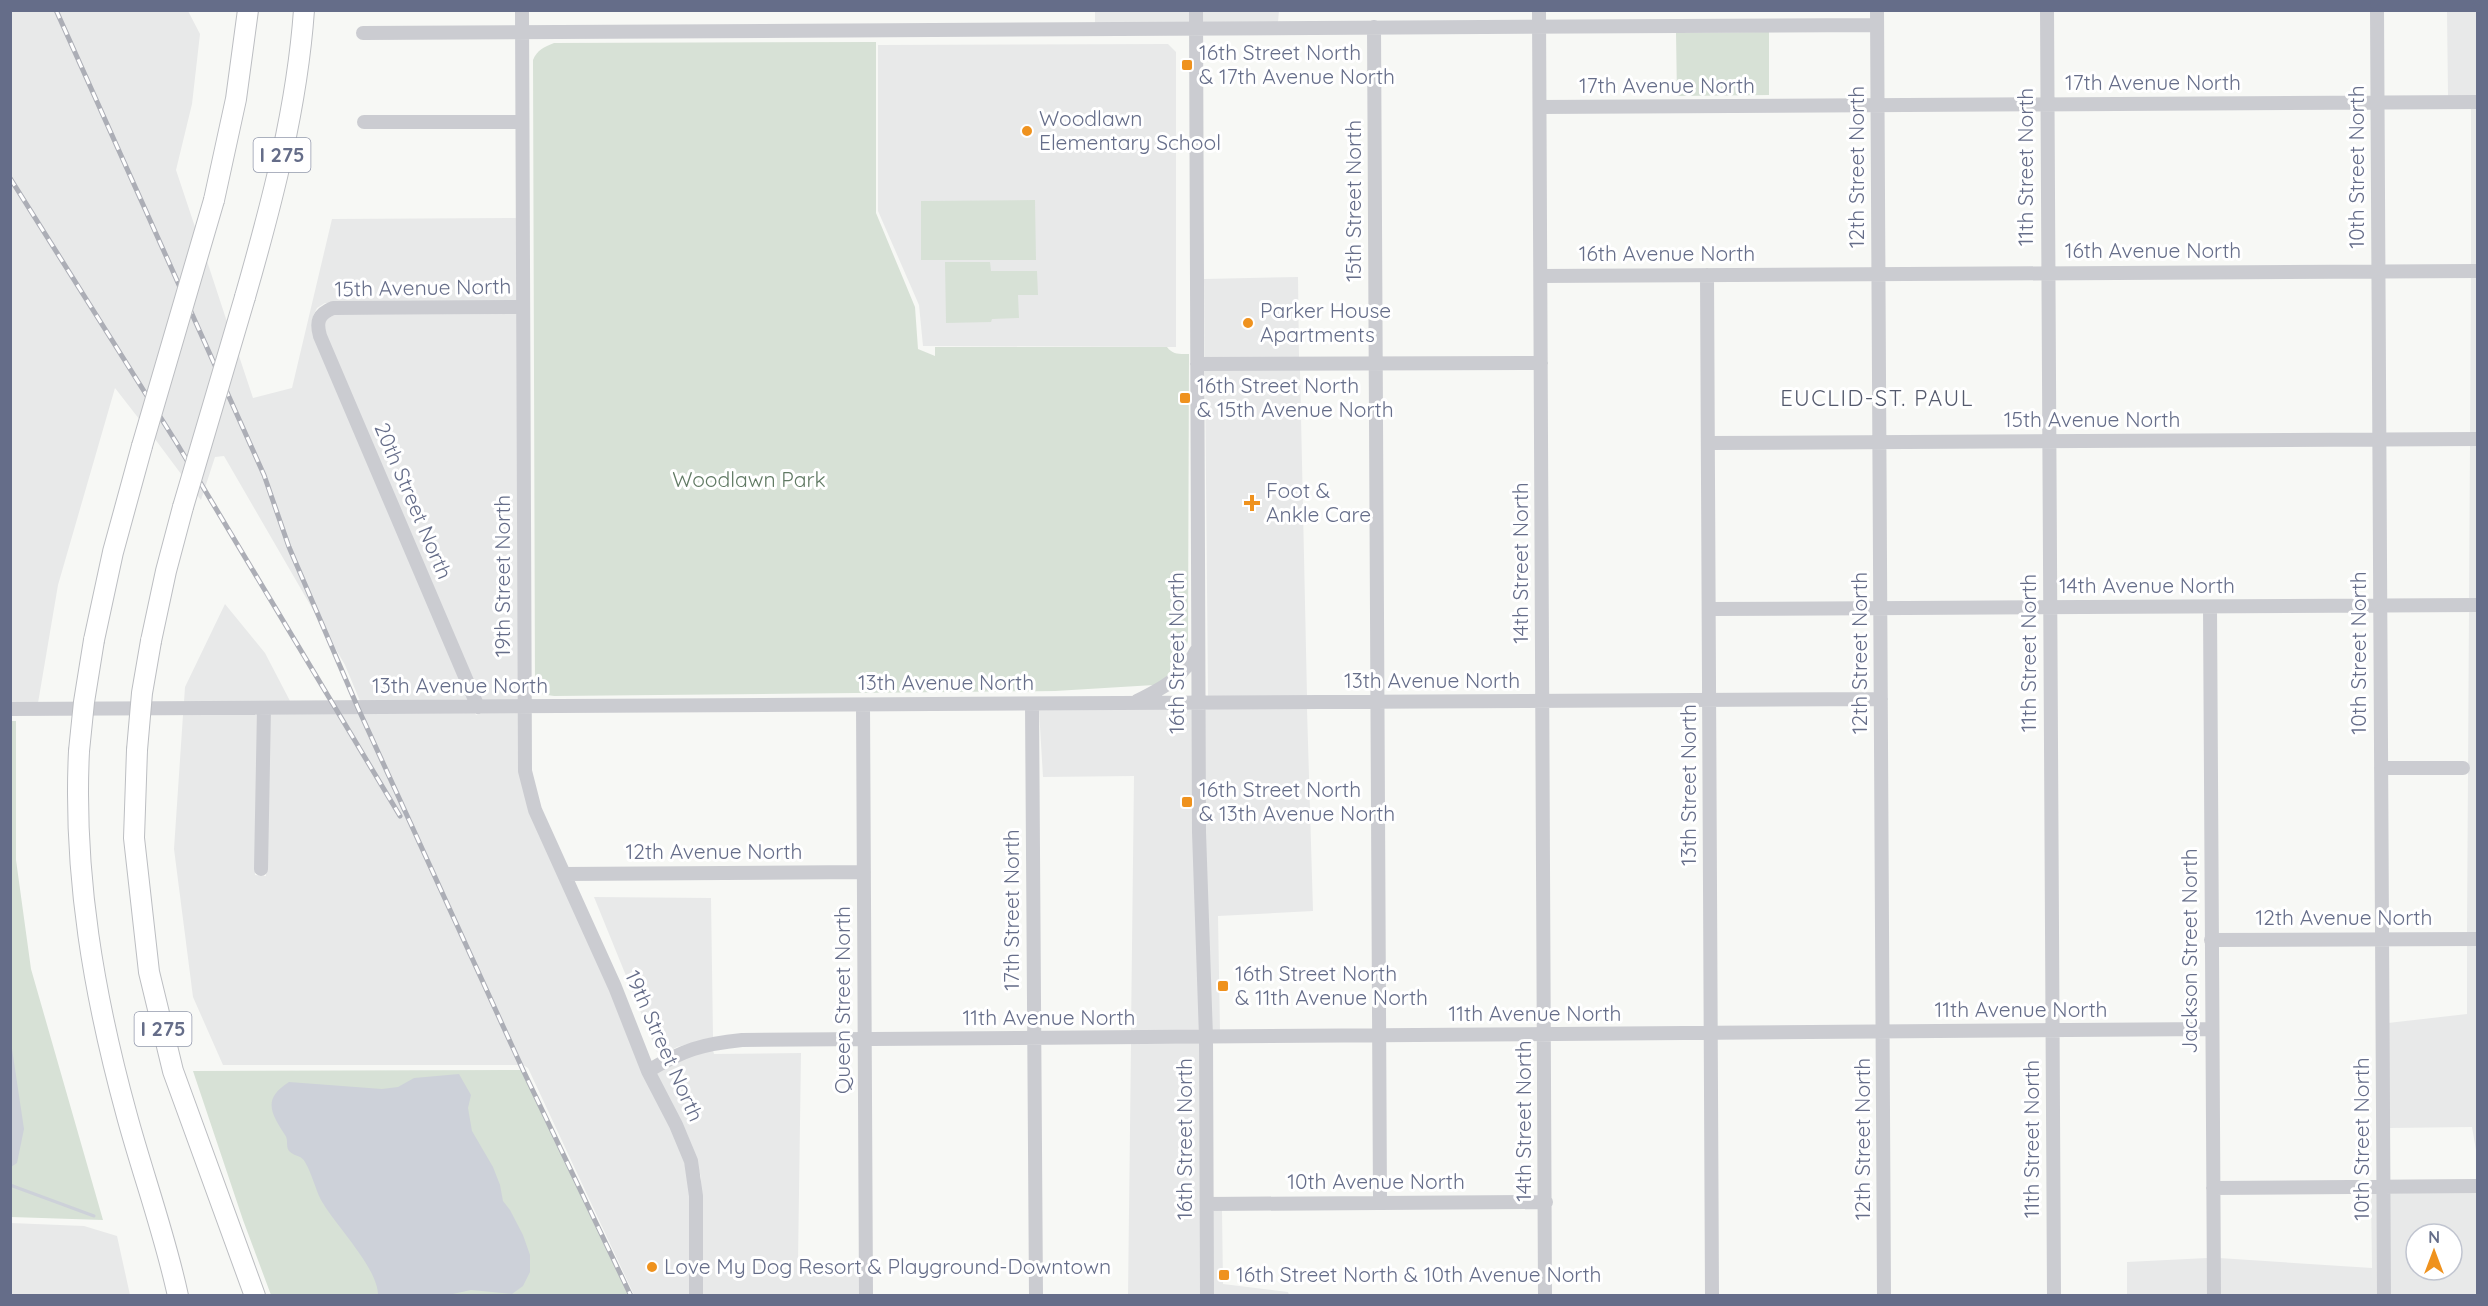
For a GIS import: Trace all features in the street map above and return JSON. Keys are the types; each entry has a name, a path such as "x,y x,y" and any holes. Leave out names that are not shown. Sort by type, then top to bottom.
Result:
{"highway":[{"path":"227,149 235,10"},
{"name":"I 275","path":"178,1293 126,1114 92,966 81,890 77,840 79,751 94,640 113,552 227,149 248,10"},
{"name":"I 275","path":"255,1296 173,1071 149,972 134,838 137,750 142,693 151,640 183,507 245,297 280,168 293,104 304,10"}],"street":[{"name":"19th Street North","path":"522,10 525,771 529,791 615,987 648,1071 685,1143 695,1177 696,1296"},
{"name":"16th Street North","path":"1196,10 1199,831 1206,1037 1207,1296"},
{"name":"14th Street North","path":"1539,10 1545,1296"},
{"name":"11th Street North","path":"2047,10 2054,1296"},
{"name":"10th Street North","path":"2377,10 2384,1296"},
{"path":"363,33 1539,27 1877,18"},
{"name":"12th Street North","path":"1877,18 1884,1296"},
{"name":"15th Street North","path":"1374,27 1380,1203"},
{"name":"17th Avenue North","path":"1540,107 2478,102"},
{"path":"364,122 522,122"},
{"name":"16th Avenue North","path":"1540,276 2478,271"},
{"name":"13th Street North","path":"1707,275 1712,1296"},
{"name":"15th Avenue North","path":"324,312 333,308 522,307"},
{"name":"20th Street North","path":"324,312 317,326 320,336 478,707"},
{"path":"1197,364 1541,363"},
{"name":"15th Avenue North","path":"1708,443 2478,439"},
{"name":"14th Avenue North","path":"1709,609 2478,605"},
{"name":"Jackson Street North","path":"2210,607 2214,1296"},
{"path":"1131,703 1172,682 1187,668 1198,646"},
{"name":"13th Avenue North","path":"10,709 1881,699"},
{"name":"17th Street North","path":"1032,704 1036,1296"},
{"name":"Queen Street North","path":"863,705 866,1296"},
{"path":"261,869 264,708"},
{"path":"2381,768 2463,768"},
{"name":"12th Avenue North","path":"564,874 864,872"},
{"name":"12th Avenue North","path":"2211,940 2478,939"},
{"name":"11th Avenue North","path":"648,1071 678,1053 716,1043 742,1040 2212,1029"},
{"path":"2213,1188 2478,1186"},
{"name":"10th Avenue North","path":"1207,1204 1546,1202"}],"shaded area":[{"path":"10,11 188,11 200,34 192,104 176,170 198,236 143,424 115,388 58,585 38,703 10,703"},
{"path":"1095,11 1190,11 1190,22 1095,23"},
{"path":"1202,11 1279,11 1278,22 1202,22"},
{"path":"2447,11 2477,11 2477,96 2448,96"},
{"name":"Woodlawn Elementary School","path":"1168,44 1176,52 1176,347 923,346 919,305 878,211 878,45"},
{"path":"2471,109 2477,109 2478,264 2471,264"},
{"path":"516,218 517,301 325,303 317,308 313,316 312,324 469,700 360,701 345,665 224,456 215,457 201,500 193,490 238,353 253,398 292,388 332,219"},
{"path":"205,255 231,334 184,478 152,435"},
{"path":"1298,277 1299,357 1205,358 1204,279"},
{"path":"2471,277 2477,277 2477,432 2470,432"},
{"path":"517,314 519,700 482,700 325,334 324,321 334,315"},
{"path":"1300,370 1307,696 1208,696 1205,371"},
{"path":"2470,445 2477,445 2477,599 2469,599"},
{"path":"225,604 265,653 290,701 184,702 185,687"},
{"path":"2469,612 2477,612 2478,932 2467,932"},
{"path":"1192,709 1200,1031 1131,1032 1134,776 1043,777 1039,710"},
{"path":"1204,709 1307,709 1313,911 1218,916 1220,1031 1211,1031 1204,831"},
{"path":"475,713 476,715 480,713 519,713 520,772 530,812 680,1146 689,1178 691,1295 634,1295 528,1068 523,1065 223,1065 193,997 174,849 183,715 258,715 255,875 266,876 269,714"},
{"path":"594,897 711,898 713,1037 677,1047 659,1057"},
{"path":"2467,945 2477,945 2477,1156 2472,1127 2389,1128 2388,1023 2467,1014"},
{"path":"11,1042 24,1129 17,1163 11,1167"},
{"path":"1131,1044 1200,1044 1201,1295 1128,1296"},
{"path":"713,1050 714,1054 801,1053 798,1262 860,1264 860,1295 702,1295 701,1177 688,1136 656,1073 681,1059"},
{"path":"459,1074 471,1095 468,1108 472,1131 493,1167 503,1201 523,1235 530,1255 530,1272 523,1286 512,1294 471,1290 448,1295 378,1295 371,1272 321,1200 305,1162 289,1150 286,1137 273,1113 272,1100 275,1094 289,1082 382,1089 398,1087 414,1078"},
{"path":"2371,1193 2377,1193 2378,1295 2219,1295 2219,1258 2372,1268"},
{"path":"2389,1193 2477,1193 2477,1295 2390,1295"},
{"path":"1222,1210 1223,1284 1288,1292 1289,1295 1213,1295 1212,1211"},
{"path":"11,1223 84,1226 117,1236 130,1295 11,1295"},
{"path":"2207,1258 2208,1295 2127,1295 2127,1262"}],"green space":[{"path":"1769,32 1769,95 1677,96 1676,33"},
{"name":"Woodlawn Park","path":"876,42 876,213 915,307 918,349 935,356 935,347 1167,347 1174,353 1189,354 1188,641 1180,662 1167,677 1154,685 1055,691 554,696 541,694 535,685 533,60 541,49 554,43"},
{"path":"1035,200 1036,260 921,260 921,201"},
{"path":"945,262 990,262 991,271 1037,271 1038,295 1018,295 1019,318 992,319 991,322 946,323"},
{"path":"10,721 16,721 16,860 31,969 103,1220 11,1217"},
{"path":"523,1070 631,1295 271,1295 193,1071"}],"waterway":[{"path":"10,1185 94,1216"}],"railway":[{"path":"56,10 264,475 289,547 358,708 523,1070 631,1296"},
{"path":"10,178 176,442 400,816"}],"place":[{"name":"16th Street North & 17th Avenue North","path":"1187,65"},
{"name":"Woodlawn Elementary School","path":"1027,131"},
{"name":"Parker House Apartments","path":"1248,323"},
{"name":"16th Street North & 15th Avenue North","path":"1185,398"},
{"name":"Foot & Ankle Care","path":"1252,503"},
{"name":"16th Street North & 13th Avenue North","path":"1187,802"},
{"name":"16th Street North & 11th Avenue North","path":"1223,986"},
{"name":"Love My Dog Resort & Playground-Downtown","path":"652,1267"},
{"name":"16th Street North & 10th Avenue North","path":"1224,1275"}],"district":[{"name":"EUCLID-ST. PAUL","path":"1877,398"}]}
